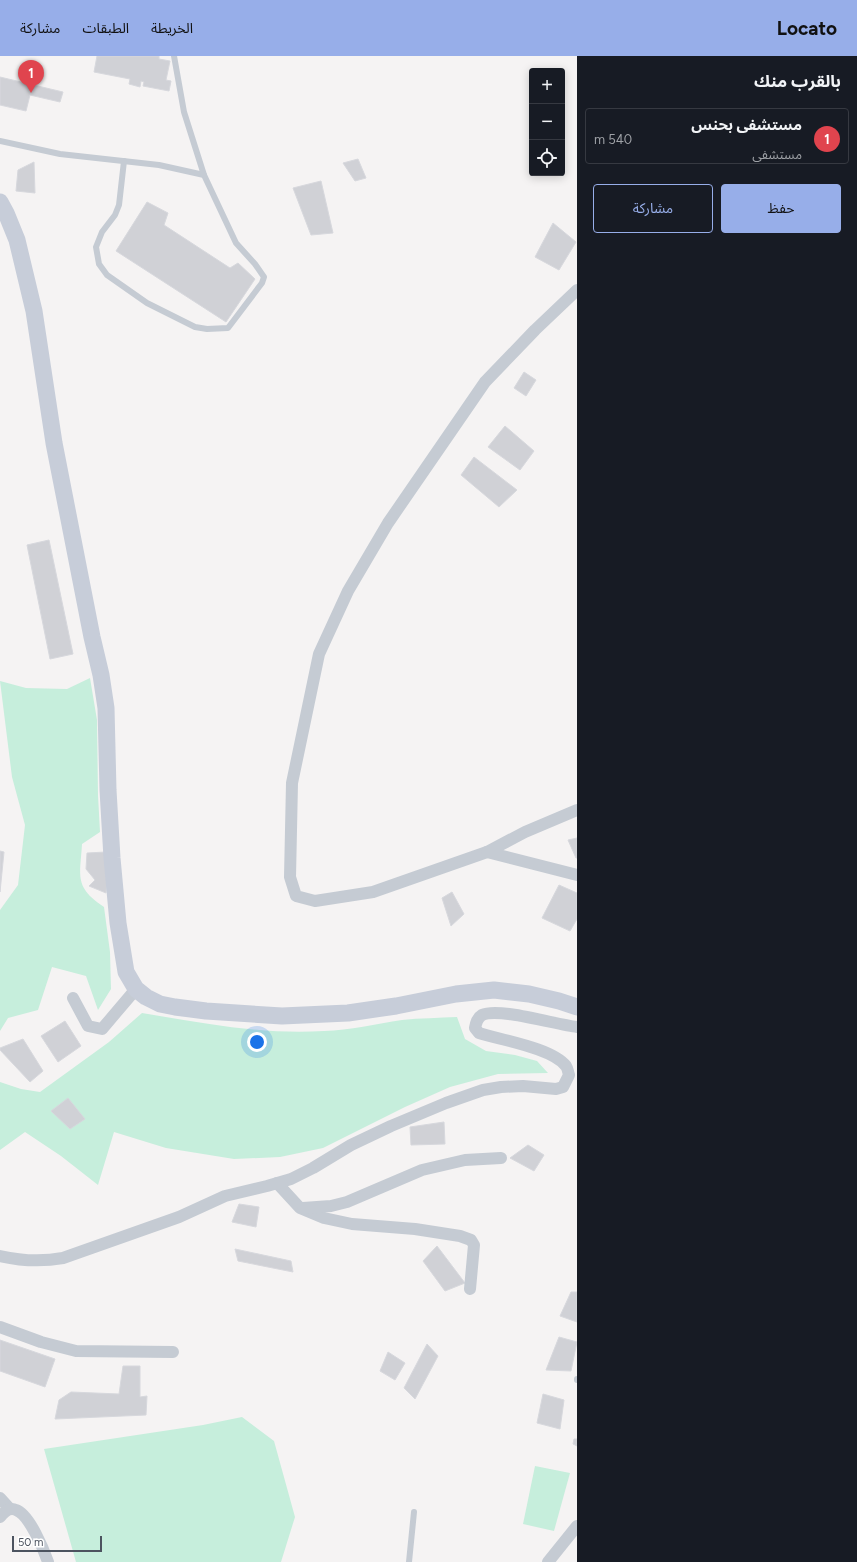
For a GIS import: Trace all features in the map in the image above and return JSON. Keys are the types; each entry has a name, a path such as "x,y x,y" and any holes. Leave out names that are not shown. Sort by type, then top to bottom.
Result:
{"main road":[{"path":"0,202 17,240 34,311 54,443 86,609 101,675 106,708 108,790 118,923 126,972 136,989 146,997 160,1004 175,1007 206,1011 282,1016 348,1013 396,1006 456,994 494,990 529,994 577,1007"}],"street":[{"path":"577,290 535,330 485,382 388,523 348,591 319,654 292,783 290,877 296,896 315,901 373,892 487,852 525,832 577,810"},
{"path":"487,852 577,874"},
{"path":"73,998 88,1026 102,1029 136,989"},
{"path":"1,1254 28,1262 63,1258 179,1217 225,1196 291,1179 313,1168 351,1145 391,1126 446,1103 483,1090 523,1086 550,1089 563,1087 569,1075 567,1067 561,1062 536,1049 479,1033 476,1028 477,1020 482,1015 494,1013 577,1028"},
{"path":"300,1208 330,1206 347,1202 422,1170 465,1160 501,1158"},
{"path":"277,1183 300,1208 324,1218 352,1224 466,1237 471,1240 474,1245 470,1289"},
{"path":"0,1327 41,1342 76,1350 173,1352"},
{"path":"0,1498 5,1513 16,1510 22,1514 30,1524 42,1545 48,1562"},
{"path":"548,1562 577,1526"}],"lane":[{"path":"124,161 119,205 115,215 102,232 96,247 99,264 107,275 147,303 196,327 207,329 228,328 262,283 264,276 236,243 204,175 184,112 174,56"},
{"path":"0,141 60,154 159,165 204,175"},
{"path":"409,1562 414,1512"}],"green space":[{"path":"90,678 97,720 100,832 82,844 80,873 83,887 94,900 104,907 110,952 111,989 98,1010 86,976 52,967 38,1010 8,1018 0,1031 0,910 18,885 25,825 12,777 0,681 26,688 67,689"},
{"path":"142,1013 187,1021 255,1030 301,1032 363,1027 409,1019 457,1017 465,1039 486,1051 515,1055 537,1061 548,1073 498,1074 450,1087 405,1107 323,1148 280,1157 234,1159 166,1148 114,1132 98,1185 61,1156 25,1132 0,1150 0,1082 21,1089 40,1092 109,1042"},
{"path":"242,1417 274,1441 295,1517 281,1562 76,1562 44,1449 203,1425"},
{"path":"535,1466 570,1473 554,1531 523,1524"}],"building":[{"path":"97,56 159,56 159,59 170,61 166,80 171,81 169,91 143,86 144,82 141,81 140,87 129,84 130,79 94,72"},
{"path":"0,77 63,92 60,102 30,95 26,111 0,105"},
{"path":"358,159 366,178 355,181 343,163"},
{"path":"34,162 35,193 16,191 18,170"},
{"path":"321,181 333,233 311,235 293,188"},
{"path":"147,202 168,213 164,225 230,268 238,263 255,279 226,322 116,251"},
{"path":"553,223 576,242 559,270 535,257"},
{"path":"524,372 536,380 526,396 514,388"},
{"path":"505,426 534,451 520,470 488,447"},
{"path":"474,457 517,490 499,507 461,475"},
{"path":"49,540 73,654 50,659 27,545"},
{"path":"577,838 577,858 576,858 568,840"},
{"path":"0,851 4,852 0,892"},
{"path":"106,852 106,893 89,886 95,880 86,869 87,853"},
{"path":"559,885 577,893 577,919 570,931 542,918"},
{"path":"452,892 464,914 451,926 442,898"},
{"path":"65,1021 81,1046 58,1062 41,1036"},
{"path":"23,1039 43,1071 30,1082 0,1050 0,1048"},
{"path":"68,1098 85,1119 70,1129 51,1111"},
{"path":"444,1122 445,1144 411,1145 410,1127"},
{"path":"528,1145 544,1155 534,1171 510,1158"},
{"path":"239,1204 259,1207 256,1227 232,1222"},
{"path":"437,1246 465,1283 445,1291 423,1261"},
{"path":"235,1249 291,1261 293,1272 238,1261"},
{"path":"571,1292 577,1292 577,1322 560,1316"},
{"path":"559,1337 577,1342 571,1371 546,1370"},
{"path":"0,1340 55,1359 45,1387 0,1371"},
{"path":"427,1344 438,1356 415,1399 404,1388"},
{"path":"388,1352 405,1363 395,1380 380,1371"},
{"path":"123,1366 140,1366 140,1397 147,1396 146,1415 55,1419 59,1400 71,1392 119,1394"},
{"path":"543,1394 564,1400 560,1429 537,1423"},
{"path":"574,1439 577,1439 577,1446 573,1444"}],"place":[{"name":"مستشفى بحنس","path":"31,93"}]}
